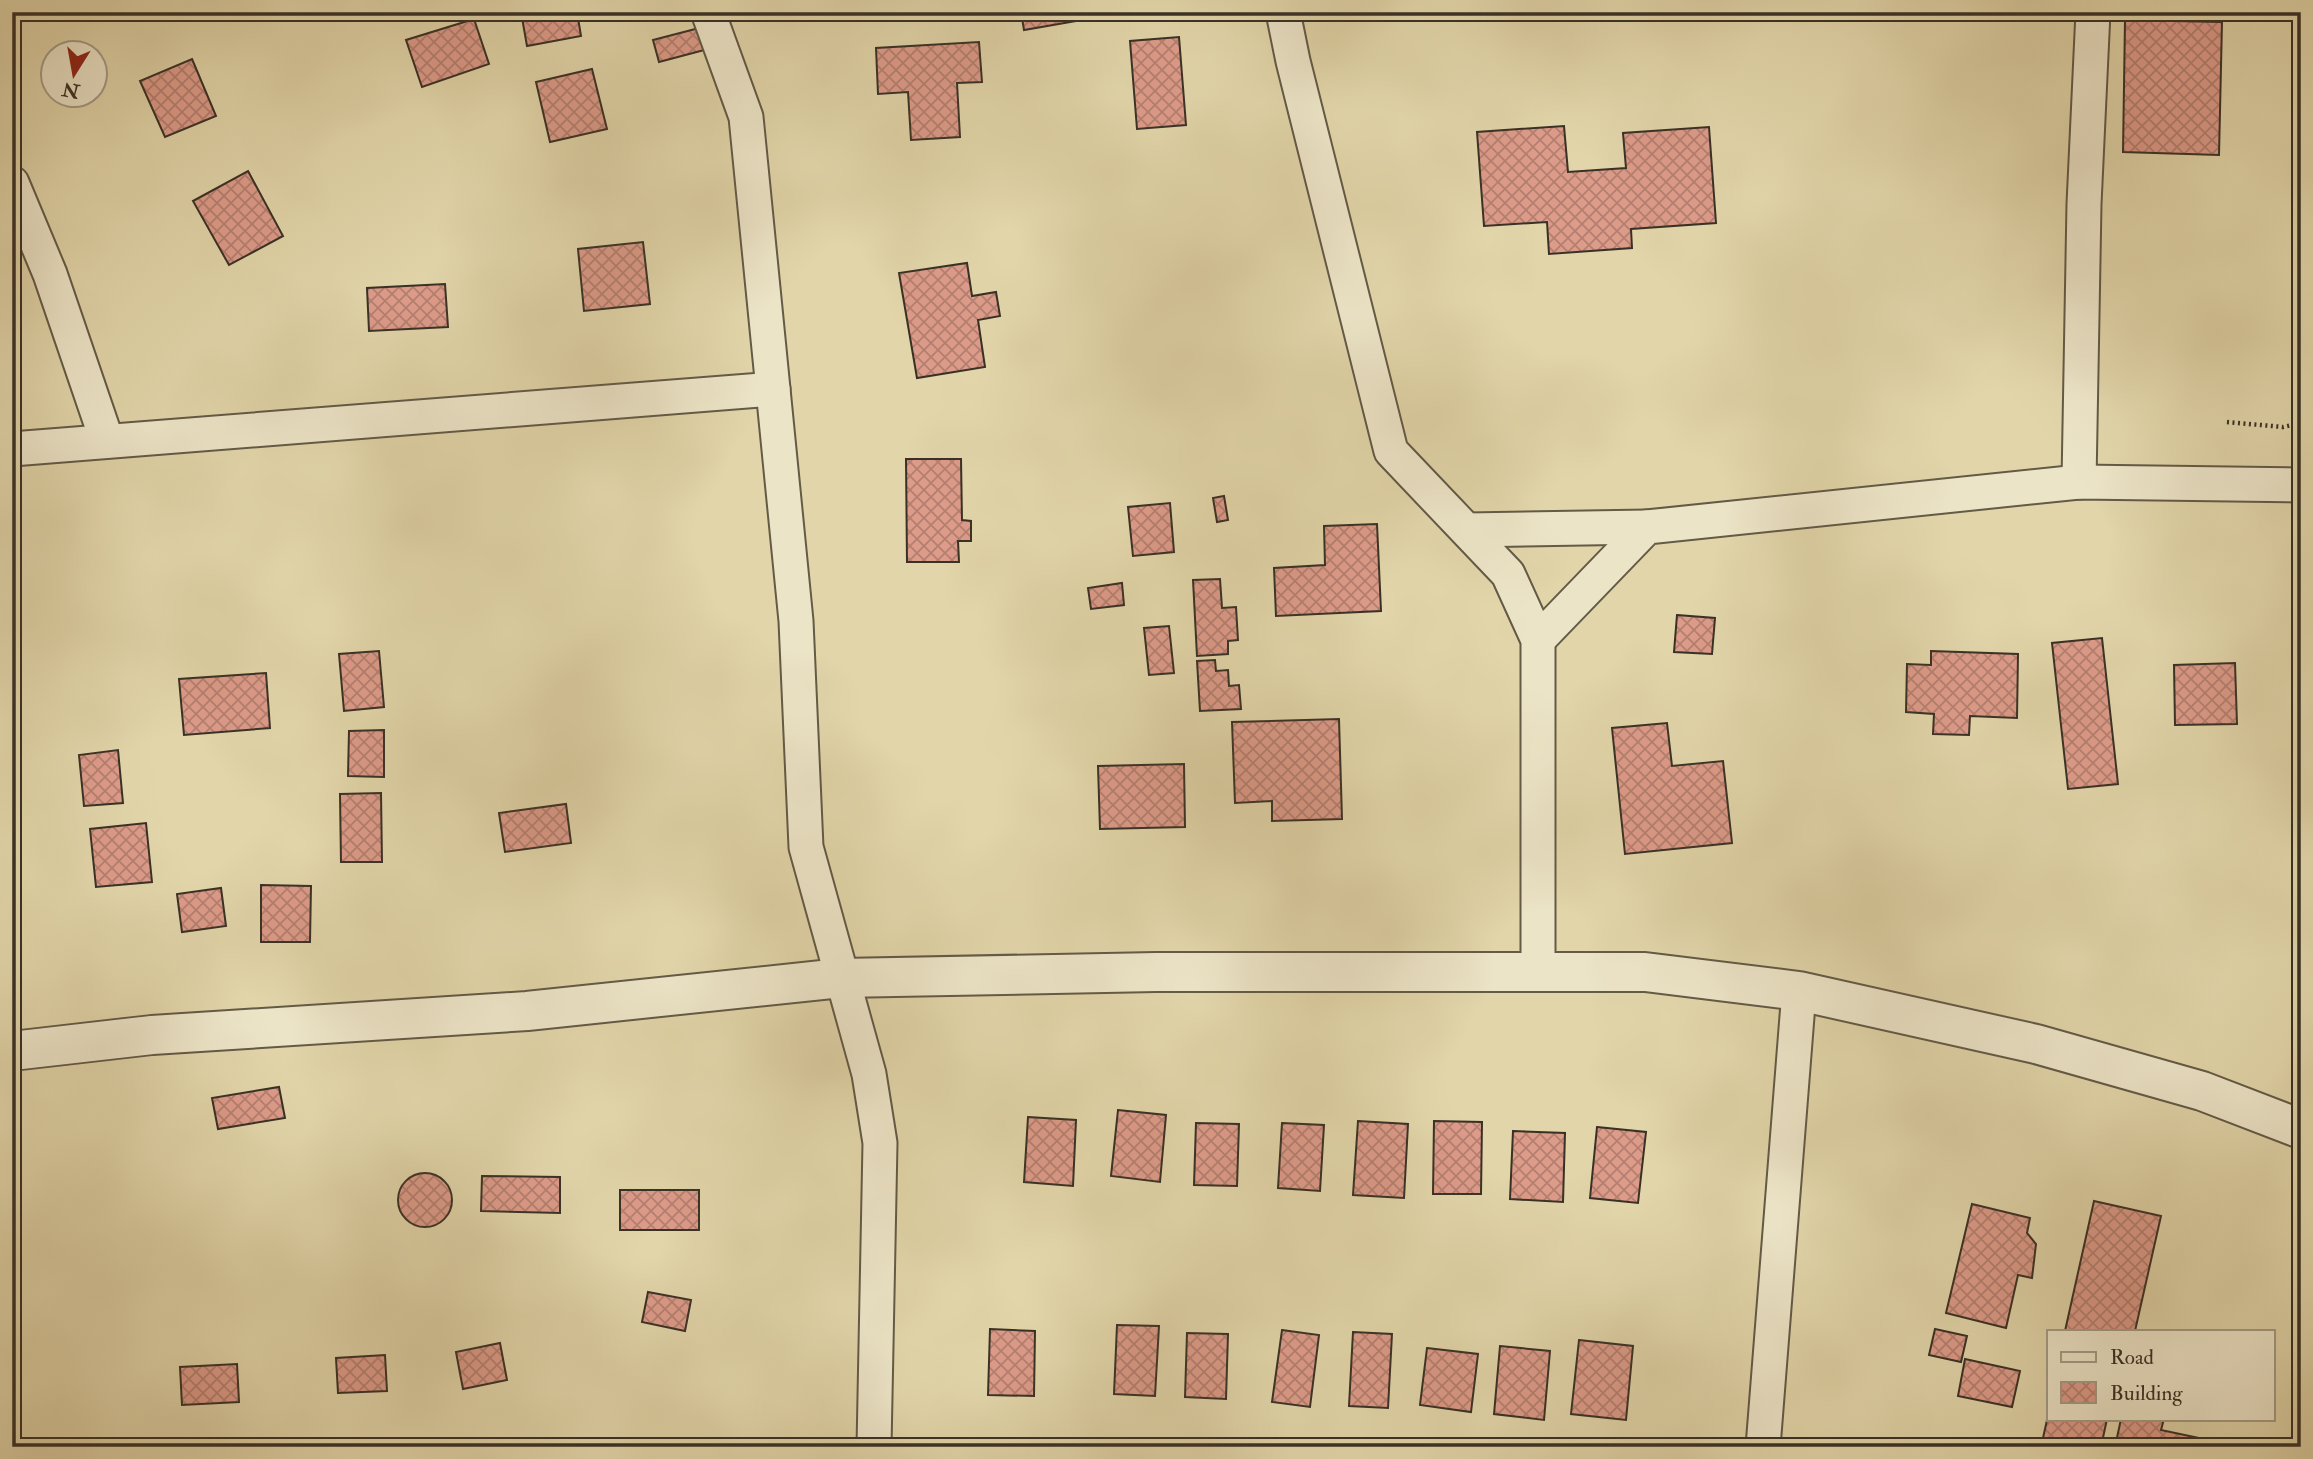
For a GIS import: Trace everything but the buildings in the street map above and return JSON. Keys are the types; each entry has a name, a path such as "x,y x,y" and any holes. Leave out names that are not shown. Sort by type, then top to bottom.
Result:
{"street":[{"path":"708,12 746,117 796,621 806,847 869,1074 880,1143 874,1447"},
{"path":"1283,12 1391,451 1507,574 1538,640 1538,971"},
{"path":"2079,482 2084,204 2093,12"},
{"path":"12,183 50,274 107,441"},
{"path":"12,449 773,389"},
{"path":"1467,530 1647,527 2079,482 2301,485"},
{"path":"1538,640 1647,527"},
{"path":"12,1051 152,1035 527,1011 841,978 1157,972 1645,972 1799,990 2049,1047 2202,1091 2301,1129"},
{"path":"1763,1447 1799,990"}],"path":[{"path":"2227,422 2283,426 2301,423"}]}
